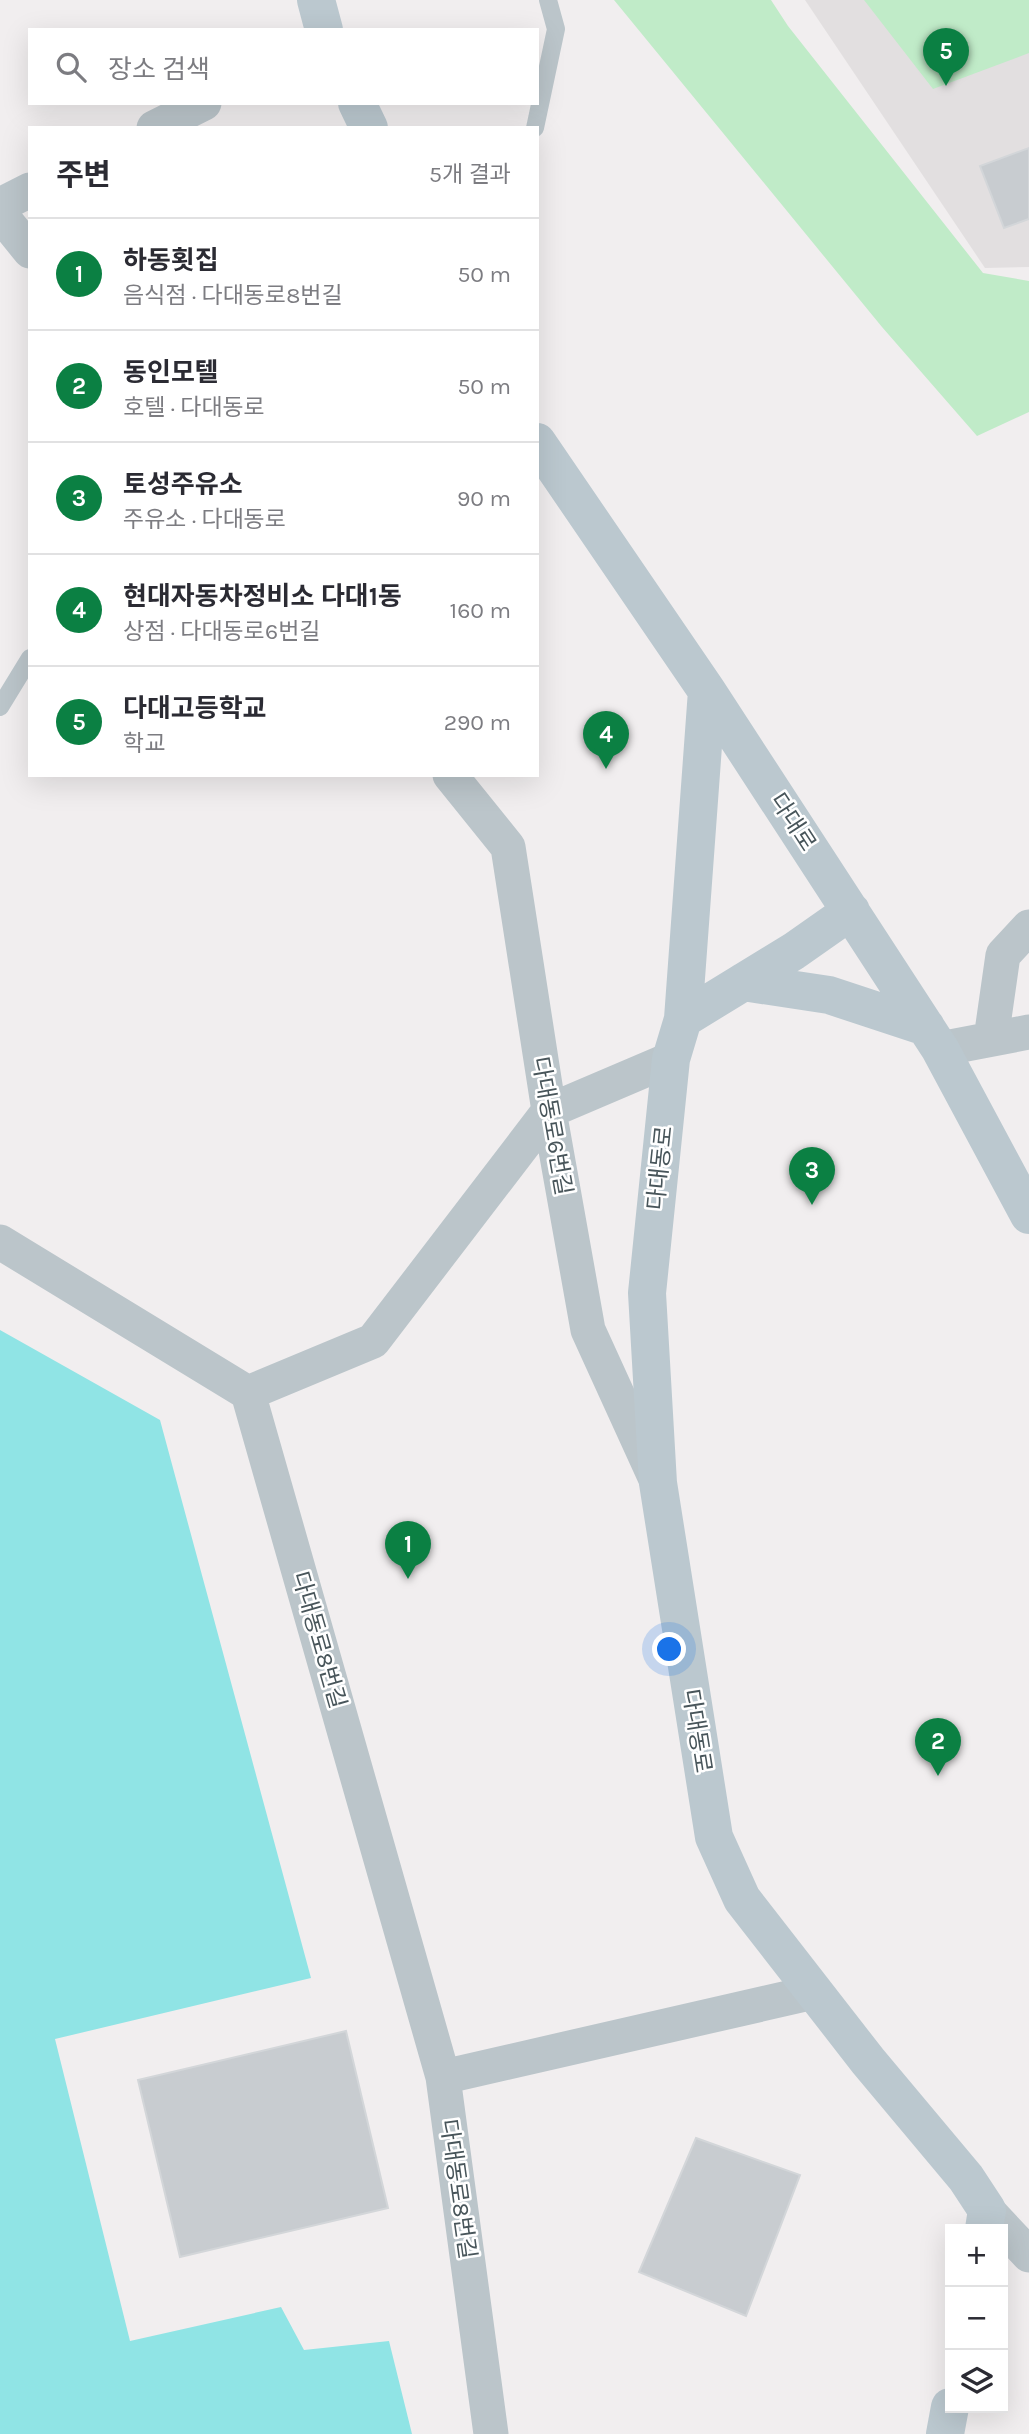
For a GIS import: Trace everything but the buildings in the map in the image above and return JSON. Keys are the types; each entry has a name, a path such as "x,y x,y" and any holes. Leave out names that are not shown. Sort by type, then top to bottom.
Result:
{"street":[{"path":"316,0 323,28"},
{"path":"158,126 200,105"},
{"path":"358,105 368,126"},
{"path":"0,205 28,191"},
{"path":"0,214 28,249"},
{"name":"다대로","path":"539,445 707,691 933,1038 1029,1214"},
{"name":"다대동로","path":"707,691 683,1019 671,1059 647,1293 658,1483 713,1838 742,1899 966,2178 985,2220"},
{"name":"다대동로6번길","path":"452,777 508,847 549,1111 588,1330 658,1483"},
{"path":"683,1019 794,951 851,911"},
{"path":"991,1039 1003,954 1029,927"},
{"path":"743,982 830,995 933,1038 991,1039 1029,1032"},
{"path":"0,1242 248,1393 373,1341 549,1111 671,1059"},
{"name":"다대동로8번길","path":"248,1393 443,2077 491,2434"},
{"path":"443,2077 814,1992"},
{"path":"985,2220 1029,2255"},
{"path":"945,2434 949,2413"}],"lane":[{"path":"535,126 556,29 548,0"},
{"path":"0,707 28,661"}],"shaded area":[{"path":"805,0 1029,0 1029,267 985,268"}],"green space":[{"path":"614,0 771,0 788,26 983,273 1029,281 1029,412 977,436 882,327"},
{"path":"864,0 1029,0 1029,53 933,89"}],"water":[{"path":"0,1330 160,1420 311,1978 55,2039 130,2341 281,2307 304,2350 389,2341 412,2434 0,2434"}],"place":[{"name":"다대고등학교","path":"946,86"},
{"name":"현대자동차정비소 다대1동","path":"606,769"},
{"name":"토성주유소","path":"812,1205"},
{"name":"하동횟집","path":"408,1579"},
{"name":"동인모텔","path":"938,1776"}]}
